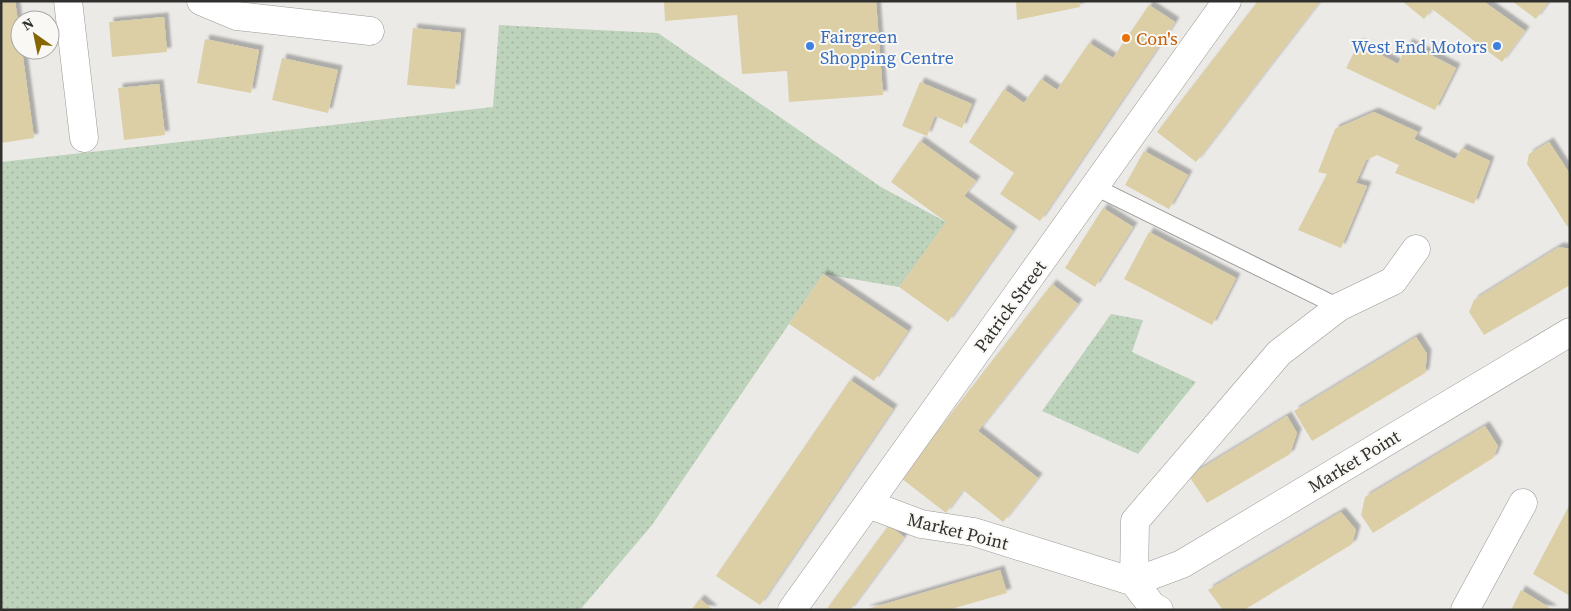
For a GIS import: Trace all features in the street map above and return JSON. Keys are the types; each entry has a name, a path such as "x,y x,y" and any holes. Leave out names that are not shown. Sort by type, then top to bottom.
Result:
{"street":[{"path":"68,1 84,138"},
{"path":"201,1 236,16 370,32"},
{"name":"Patrick Street","path":"792,610 1227,1"},
{"path":"1159,610 1152,606 1134,582 1135,521 1279,353 1339,307 1393,281 1416,249"},
{"name":"Market Point","path":"868,504 920,524 974,532 1134,582 1182,564 1570,332"},
{"path":"1465,610 1522,502"}],"lane":[{"path":"1095,187 1339,307"}],"green space":[{"path":"499,25 658,33 881,187 946,222 899,287 823,274 652,525 580,610 1,610 1,162 493,107"},
{"path":"1111,314 1143,320 1132,352 1196,382 1138,454 1042,411"}],"building":[{"path":"1,1 15,1 16,10 10,10 10,60 23,60 34,138 1,143"},
{"name":"Fairgreen Shopping Centre","path":"664,1 876,1 883,95 789,102 787,71 742,74 737,15 665,21"},
{"path":"1016,1 1079,1 1080,7 1017,20"},
{"path":"1258,1 1320,1 1196,162 1157,132"},
{"name":"West End Motors","path":"1402,1 1483,1 1525,31 1502,62 1432,9 1424,19"},
{"path":"1512,1 1549,1 1536,19"},
{"path":"1149,5 1175,22 1040,221 1000,194 1014,173 969,142 1004,89 1024,103 1041,79 1057,90 1089,43 1113,58"},
{"path":"164,17 167,52 112,57 109,22"},
{"path":"413,28 461,33 455,89 407,85"},
{"path":"205,39 259,50 251,93 197,83"},
{"path":"1359,43 1398,64 1408,43 1456,68 1435,110 1346,68"},
{"path":"282,58 338,70 328,113 272,100"},
{"path":"920,82 972,104 962,128 935,116 927,136 902,126"},
{"path":"159,84 165,135 124,140 118,88"},
{"path":"1374,112 1418,132 1414,139 1455,159 1462,148 1490,161 1474,204 1395,173 1399,165 1377,155 1366,160 1356,183 1367,186 1341,248 1298,230 1327,174 1318,172 1335,129"},
{"path":"920,141 976,181 964,196 1013,231 948,322 899,287 946,222 891,182"},
{"path":"1549,142 1570,174 1570,227 1567,226 1527,164 1529,154"},
{"path":"1144,151 1188,175 1169,209 1125,185"},
{"path":"1103,208 1133,227 1095,287 1065,268"},
{"path":"1149,232 1236,278 1212,325 1124,279"},
{"path":"1559,247 1570,249 1570,285 1484,335 1469,312 1474,300"},
{"path":"823,274 908,331 874,381 789,324"},
{"path":"1052,284 1078,304 978,431 1038,478 1003,522 963,490 946,513 901,478"},
{"path":"1416,337 1427,354 1425,373 1312,441 1294,411"},
{"path":"850,380 893,409 760,605 716,576"},
{"path":"1287,416 1297,433 1290,454 1207,503 1189,476"},
{"path":"1485,426 1498,446 1493,458 1373,533 1361,515 1365,497"},
{"path":"1570,504 1570,596 1533,574"},
{"path":"1341,512 1356,530 1352,544 1244,610 1223,610 1208,590"},
{"path":"889,525 904,537 850,610 826,610"},
{"path":"1000,570 1007,593 948,610 864,610"},
{"path":"1521,590 1553,610 1511,610"},
{"path":"700,599 713,610 691,610"}],"place":[{"name":"Con's","path":"1126,38"},
{"name":"Fairgreen Shopping Centre","path":"810,46"},
{"name":"West End Motors","path":"1497,46"}]}
